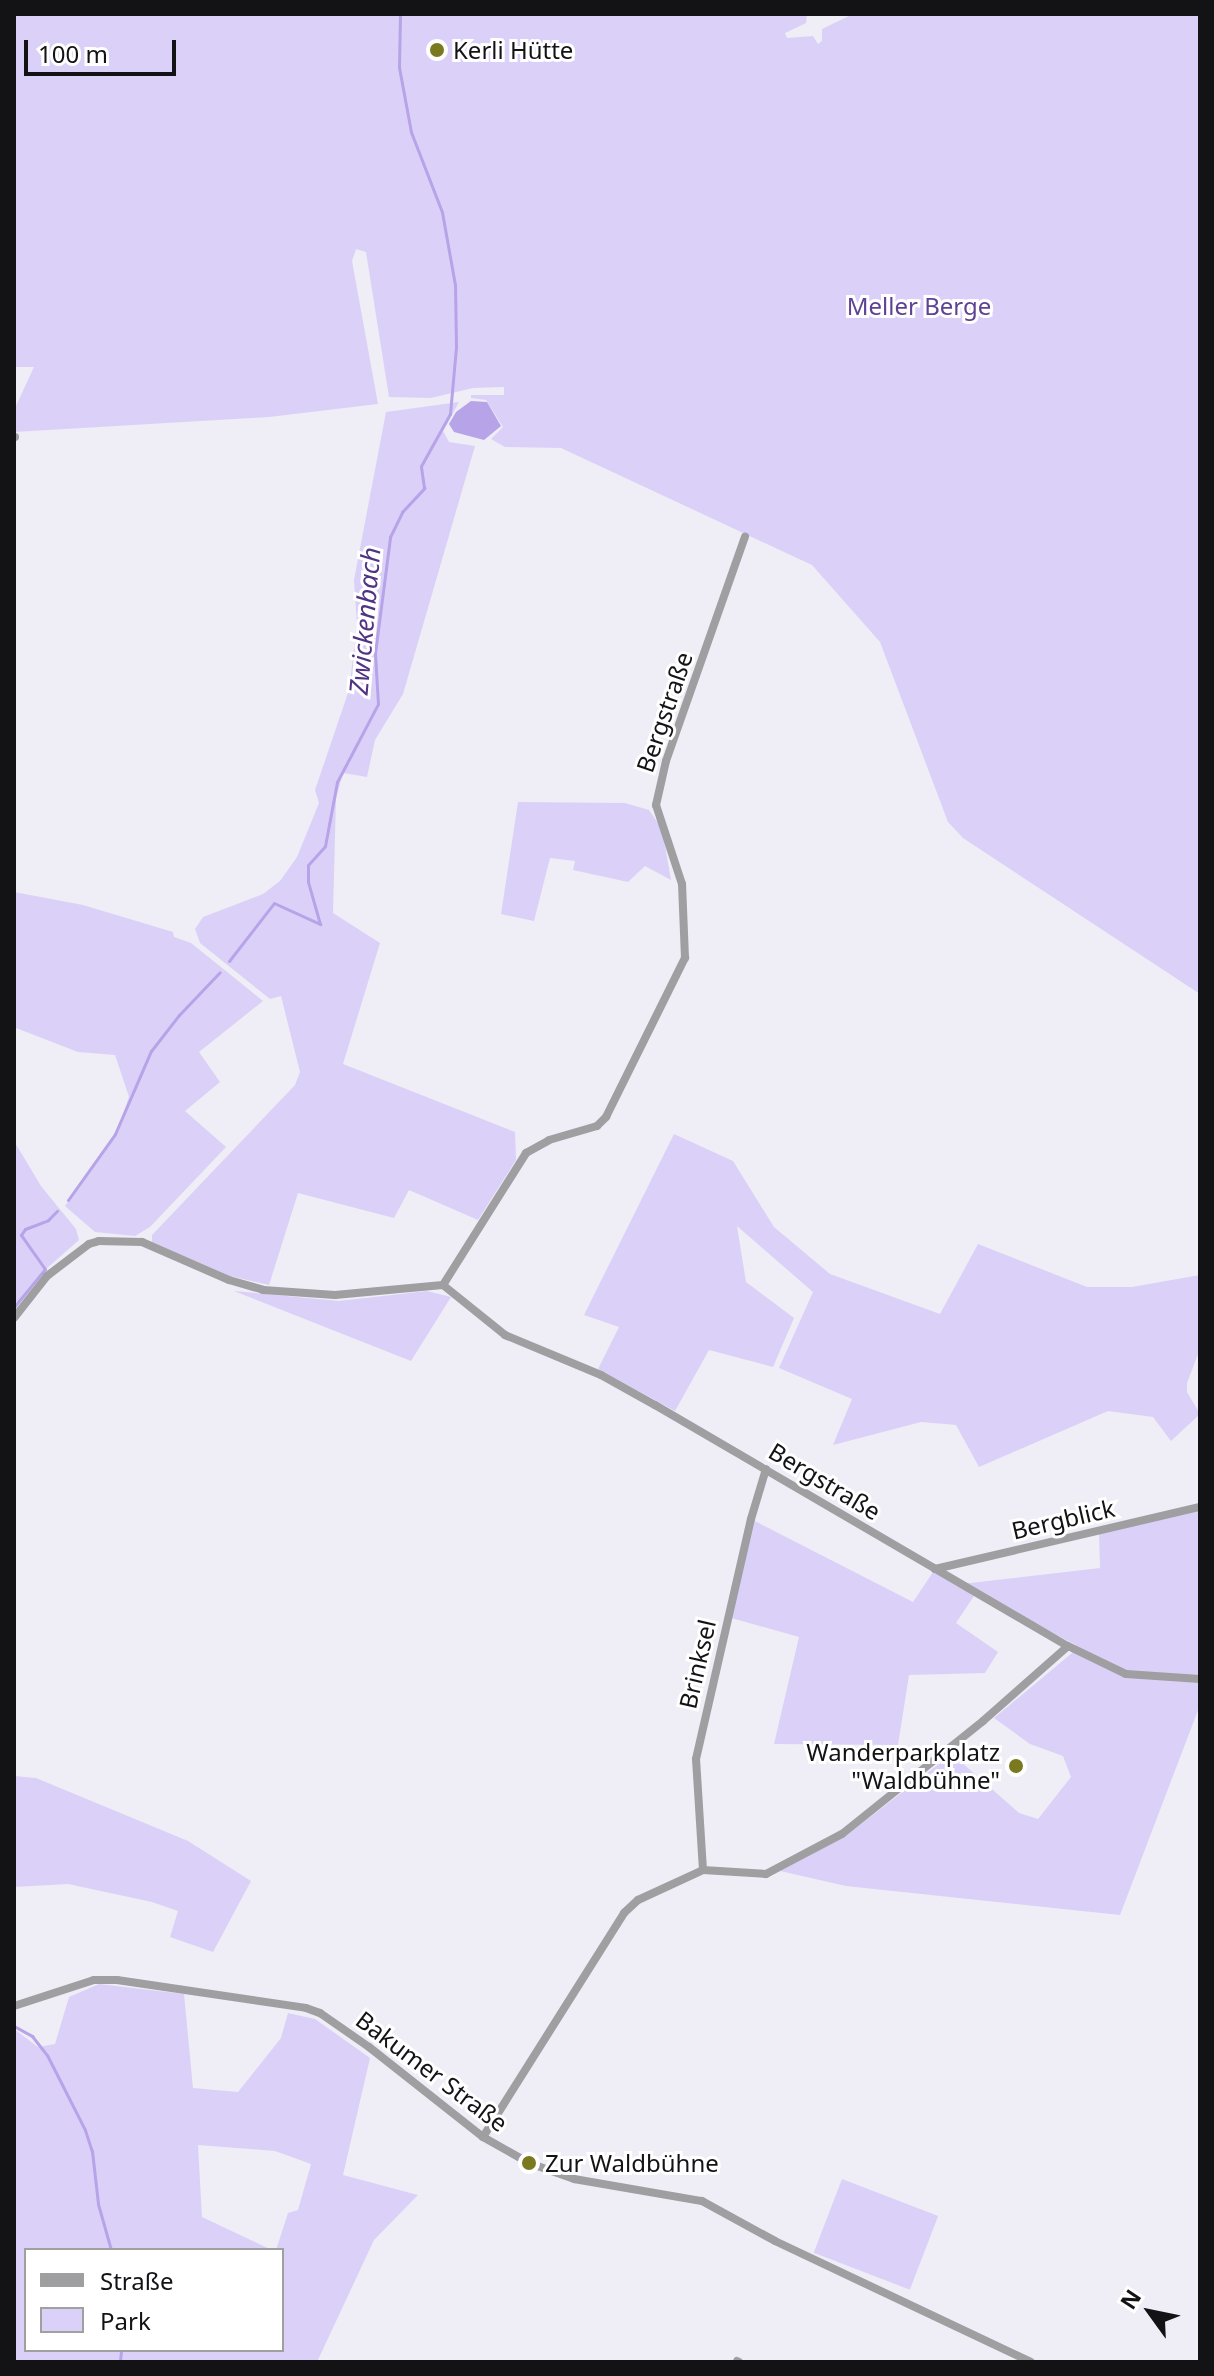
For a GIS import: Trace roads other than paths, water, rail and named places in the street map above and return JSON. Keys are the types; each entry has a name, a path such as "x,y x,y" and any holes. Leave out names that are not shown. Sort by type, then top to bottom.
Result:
{"street":[{"name":"Bergstraße","path":"745,537 666,761 656,805 682,884 685,958 606,1117 597,1126 549,1140 526,1153 443,1285 505,1335 601,1375 1068,1646 1126,1674 1200,1679"},
{"path":"14,1318 47,1276 89,1244 99,1241 142,1242 229,1280 263,1290 335,1295 443,1285"},
{"name":"Brinksel","path":"703,1870 696,1759 751,1519 766,1469"},
{"name":"Bergblick","path":"935,1569 1200,1507"},
{"path":"483,2137 624,1913 638,1900 703,1870 766,1874 842,1834 983,1721 1068,1646"},
{"name":"Bakumer Straße","path":"14,2006 94,1980 117,1980 306,2008 369,2047 483,2137 529,2163 574,2179 702,2201 775,2241 1031,2362"}],"waterway":[{"name":"Zwickenbach","path":"229,961 274,903 320,924 308,882 308,865 325,846 337,782 378,704 375,653 390,537 402,512 424,488 421,466 450,414 456,347 455,285 442,212 411,132 399,67 400,14"},
{"name":"Zwickenbach","path":"68,1200 115,1134 151,1051 179,1015 220,972"},
{"name":"Zwickenbach","path":"14,1307 45,1269 21,1235 25,1229 48,1220 57,1211"},
{"name":"Zwickenbach","path":"14,2026 32,2036 47,2055 85,2130 92,2151 98,2204 110,2248"},
{"name":"Zwickenbach","path":"120,2362 121,2352"}],"place":[{"name":"Kerli Hütte","path":"437,50"},
{"name":"Wanderparkplatz \"Waldbühne\"","path":"1016,1766"},
{"name":"Zur Waldbühne","path":"529,2163"}],"park label":[{"name":"Meller Berge","path":"919,306"}]}
